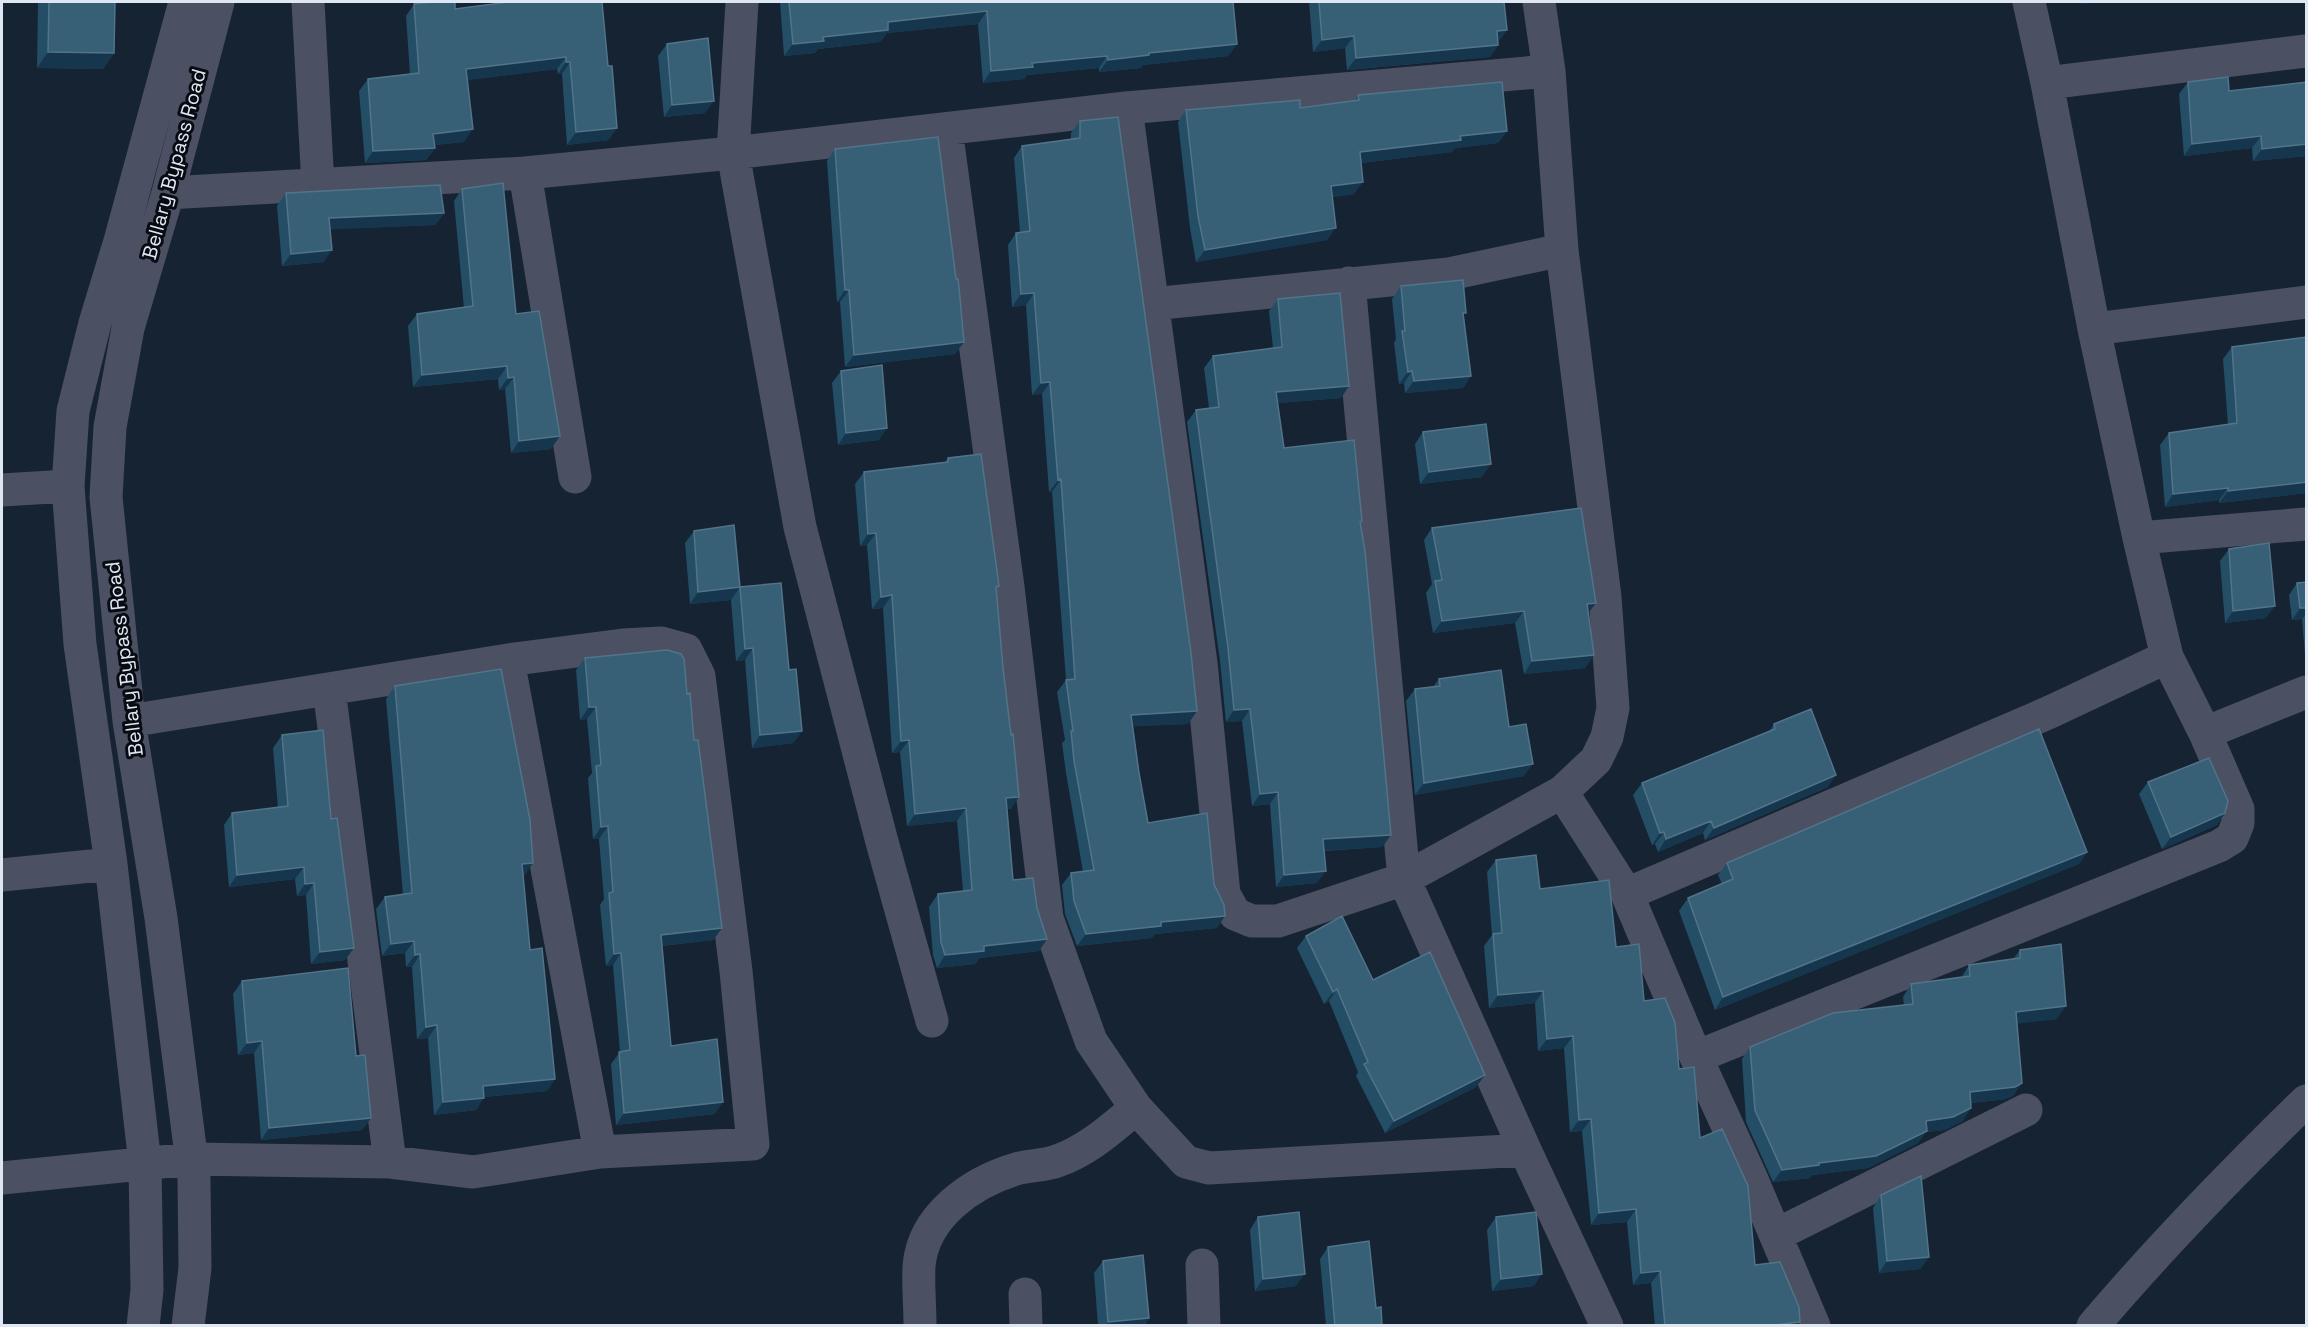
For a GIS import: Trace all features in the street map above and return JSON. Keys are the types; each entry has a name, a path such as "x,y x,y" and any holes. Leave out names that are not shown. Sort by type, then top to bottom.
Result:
{"street":[{"name":"Bellary Bypass Road","path":"143,1326 147,1290 145,1164 111,864 80,644 68,486 73,411 95,322 120,241 185,2"},
{"name":"Bellary Bypass Road","path":"188,1326 195,1268 194,1179 161,918 129,721 106,497 113,411 128,328 168,193 218,2"},
{"path":"308,2 318,186"},
{"path":"742,2 733,153 800,527 879,831 932,1021"},
{"path":"1126,108 1201,663 1224,894 1235,914 1252,921 1278,921 1404,879 1562,792 1596,760 1607,737 1613,708 1605,597 1562,250 1549,71 1539,2"},
{"path":"1696,1056 2219,846 2232,838 2238,824 2238,809 2205,733 2167,657 2094,329 2047,83 2029,2"},
{"path":"2047,83 2307,51"},
{"path":"168,193 525,173 733,153 1126,108 1549,71"},
{"path":"946,129 1008,587 1047,918 1091,1041 1136,1108 1186,1162 1209,1168 1525,1150"},
{"path":"525,173 575,477"},
{"path":"1152,304 1449,274 1562,250"},
{"path":"1349,283 1404,879 1525,1150 1607,1326"},
{"path":"2094,329 2307,302"},
{"path":"73,411 113,411"},
{"path":"2,490 68,486"},
{"path":"2139,538 2307,524"},
{"path":"2,1178 191,1159 390,1162 473,1172 600,1152 753,1144 738,983 699,676 686,650 661,643 623,645 508,660 129,721"},
{"path":"1627,894 2050,712 2167,657"},
{"path":"508,660 600,1152"},
{"path":"329,689 390,1162"},
{"path":"2205,733 2307,692"},
{"path":"1562,792 1627,894 1814,1326"},
{"path":"2,875 111,864"},
{"path":"2093,1326 2130,1282 2222,1184 2307,1101"},
{"path":"920,1326 919,1264 929,1229 957,1200 983,1181 1018,1168 1056,1162 1083,1149 1136,1108"},
{"path":"1776,1235 2026,1110"},
{"path":"1202,1265 1204,1326"}],"building":[{"path":"49,2 115,2 114,53 48,52"},
{"path":"455,2 455,9 509,2 602,2 608,66 612,66 617,128 576,132 570,62 566,62 566,57 466,69 473,129 433,134 435,148 373,151 368,79 419,73 414,4"},
{"path":"789,2 1233,2 1237,44 1149,53 1149,55 1108,60 1107,56 1032,63 1033,67 991,71 987,11 888,22 888,30 823,37 824,41 793,44"},
{"path":"1319,2 1504,2 1507,30 1497,31 1498,45 1356,58 1354,36 1322,40"},
{"path":"708,38 714,101 672,105 667,44"},
{"path":"2228,77 2229,91 2307,82 2307,144 2262,149 2261,136 2192,144 2188,82"},
{"path":"1502,82 1507,131 1460,136 1461,140 1360,152 1363,182 1331,186 1336,228 1205,250 1198,216 1186,110 1300,100 1300,108 1359,100 1358,95"},
{"path":"1118,117 1197,711 1131,715 1148,823 1207,813 1214,884 1224,905 1225,916 1161,922 1161,926 1086,934 1074,901 1071,873 1094,870 1074,761 1071,731 1073,731 1066,680 1075,679 1061,479 1058,480 1050,382 1041,383 1034,293 1021,294 1016,233 1030,231 1022,146 1080,138 1080,121"},
{"path":"938,137 956,279 958,279 964,342 854,355 849,290 845,290 835,149"},
{"path":"503,183 516,314 539,311 560,436 519,441 514,377 508,378 507,366 422,375 417,314 473,306 462,189"},
{"path":"440,185 444,213 329,218 332,250 291,254 286,193"},
{"path":"1463,280 1466,313 1463,313 1471,376 1414,381 1412,371 1408,372 1402,331 1405,331 1401,286"},
{"path":"1340,293 1349,386 1276,392 1284,448 1354,440 1391,835 1323,839 1326,871 1284,875 1278,792 1260,794 1250,709 1234,710 1228,648 1196,410 1219,407 1213,356 1282,347 1278,299"},
{"path":"2307,337 2307,482 2228,491 2228,488 2173,494 2169,433 2237,423 2232,347"},
{"path":"882,365 887,428 846,433 841,371"},
{"path":"1486,424 1491,464 1429,472 1423,432"},
{"path":"981,454 999,586 996,587 1003,668 1011,735 1013,734 1019,797 1006,798 1013,880 1033,878 1037,908 1047,939 984,946 984,951 945,955 941,942 938,894 972,890 966,808 915,814 909,740 901,741 892,595 881,597 876,533 868,534 864,472 948,462 948,458"},
{"path":"1581,508 1596,603 1587,604 1594,655 1532,661 1524,611 1442,621 1435,581 1442,580 1432,528"},
{"path":"734,525 740,587 698,592 694,531"},
{"path":"2269,543 2275,606 2233,611 2229,549"},
{"path":"2307,582 2307,608 2300,608 2297,583"},
{"path":"781,583 789,670 796,669 802,731 760,735 753,648 745,649 740,587"},
{"path":"667,650 681,654 684,659 694,740 698,740 722,928 661,935 671,1046 717,1039 723,1102 624,1113 619,1052 630,1050 621,953 614,954 609,893 613,892 608,826 601,827 596,766 601,765 596,707 589,707 585,658"},
{"path":"501,669 530,820 533,863 522,864 530,950 542,948 555,1079 483,1086 484,1098 443,1102 437,1025 426,1027 420,954 415,955 414,941 391,944 385,897 412,893 395,686"},
{"path":"1501,670 1509,727 1526,724 1533,764 1424,783 1415,689 1440,686 1439,679"},
{"path":"1811,709 1836,775 1714,828 1711,821 1666,839 1664,832 1660,833 1642,783 1775,729 1774,724"},
{"path":"2039,729 2087,852 1723,997 1688,898 1733,879 1727,863"},
{"path":"323,730 331,819 337,818 354,948 320,952 314,883 305,884 304,867 237,875 232,813 288,806 282,735"},
{"path":"2209,758 2228,801 2225,813 2171,837 2148,782"},
{"path":"1536,855 1540,889 1609,880 1616,947 1639,944 1644,1001 1665,998 1675,1023 1679,1069 1694,1067 1700,1138 1722,1129 1748,1186 1755,1265 1780,1262 1799,1307 1800,1322 1766,1326 1665,1326 1660,1271 1641,1273 1636,1209 1599,1213 1591,1119 1579,1120 1573,1036 1547,1039 1543,991 1498,995 1493,934 1502,933 1496,860"},
{"path":"1342,916 1373,980 1430,952 1485,1075 1394,1121 1364,1064 1368,1062 1337,989 1333,992 1306,936"},
{"path":"2061,944 2066,1006 2016,1012 2022,1083 2015,1087 1970,1092 1971,1108 1953,1117 1926,1121 1927,1131 1876,1156 1782,1170 1755,1110 1750,1047 1833,1013 1913,1004 1911,984 1970,976 1969,965 2020,958 2020,950"},
{"path":"348,968 356,1056 365,1055 371,1118 269,1128 262,1041 247,1043 242,981"},
{"path":"1921,1176 1929,1257 1887,1261 1881,1195"},
{"path":"1299,1212 1305,1274 1263,1279 1258,1217"},
{"path":"1536,1212 1542,1274 1501,1279 1496,1217"},
{"path":"1369,1241 1376,1308 1381,1307 1382,1326 1335,1326 1328,1247"},
{"path":"1143,1255 1149,1318 1108,1322 1103,1261"}]}
